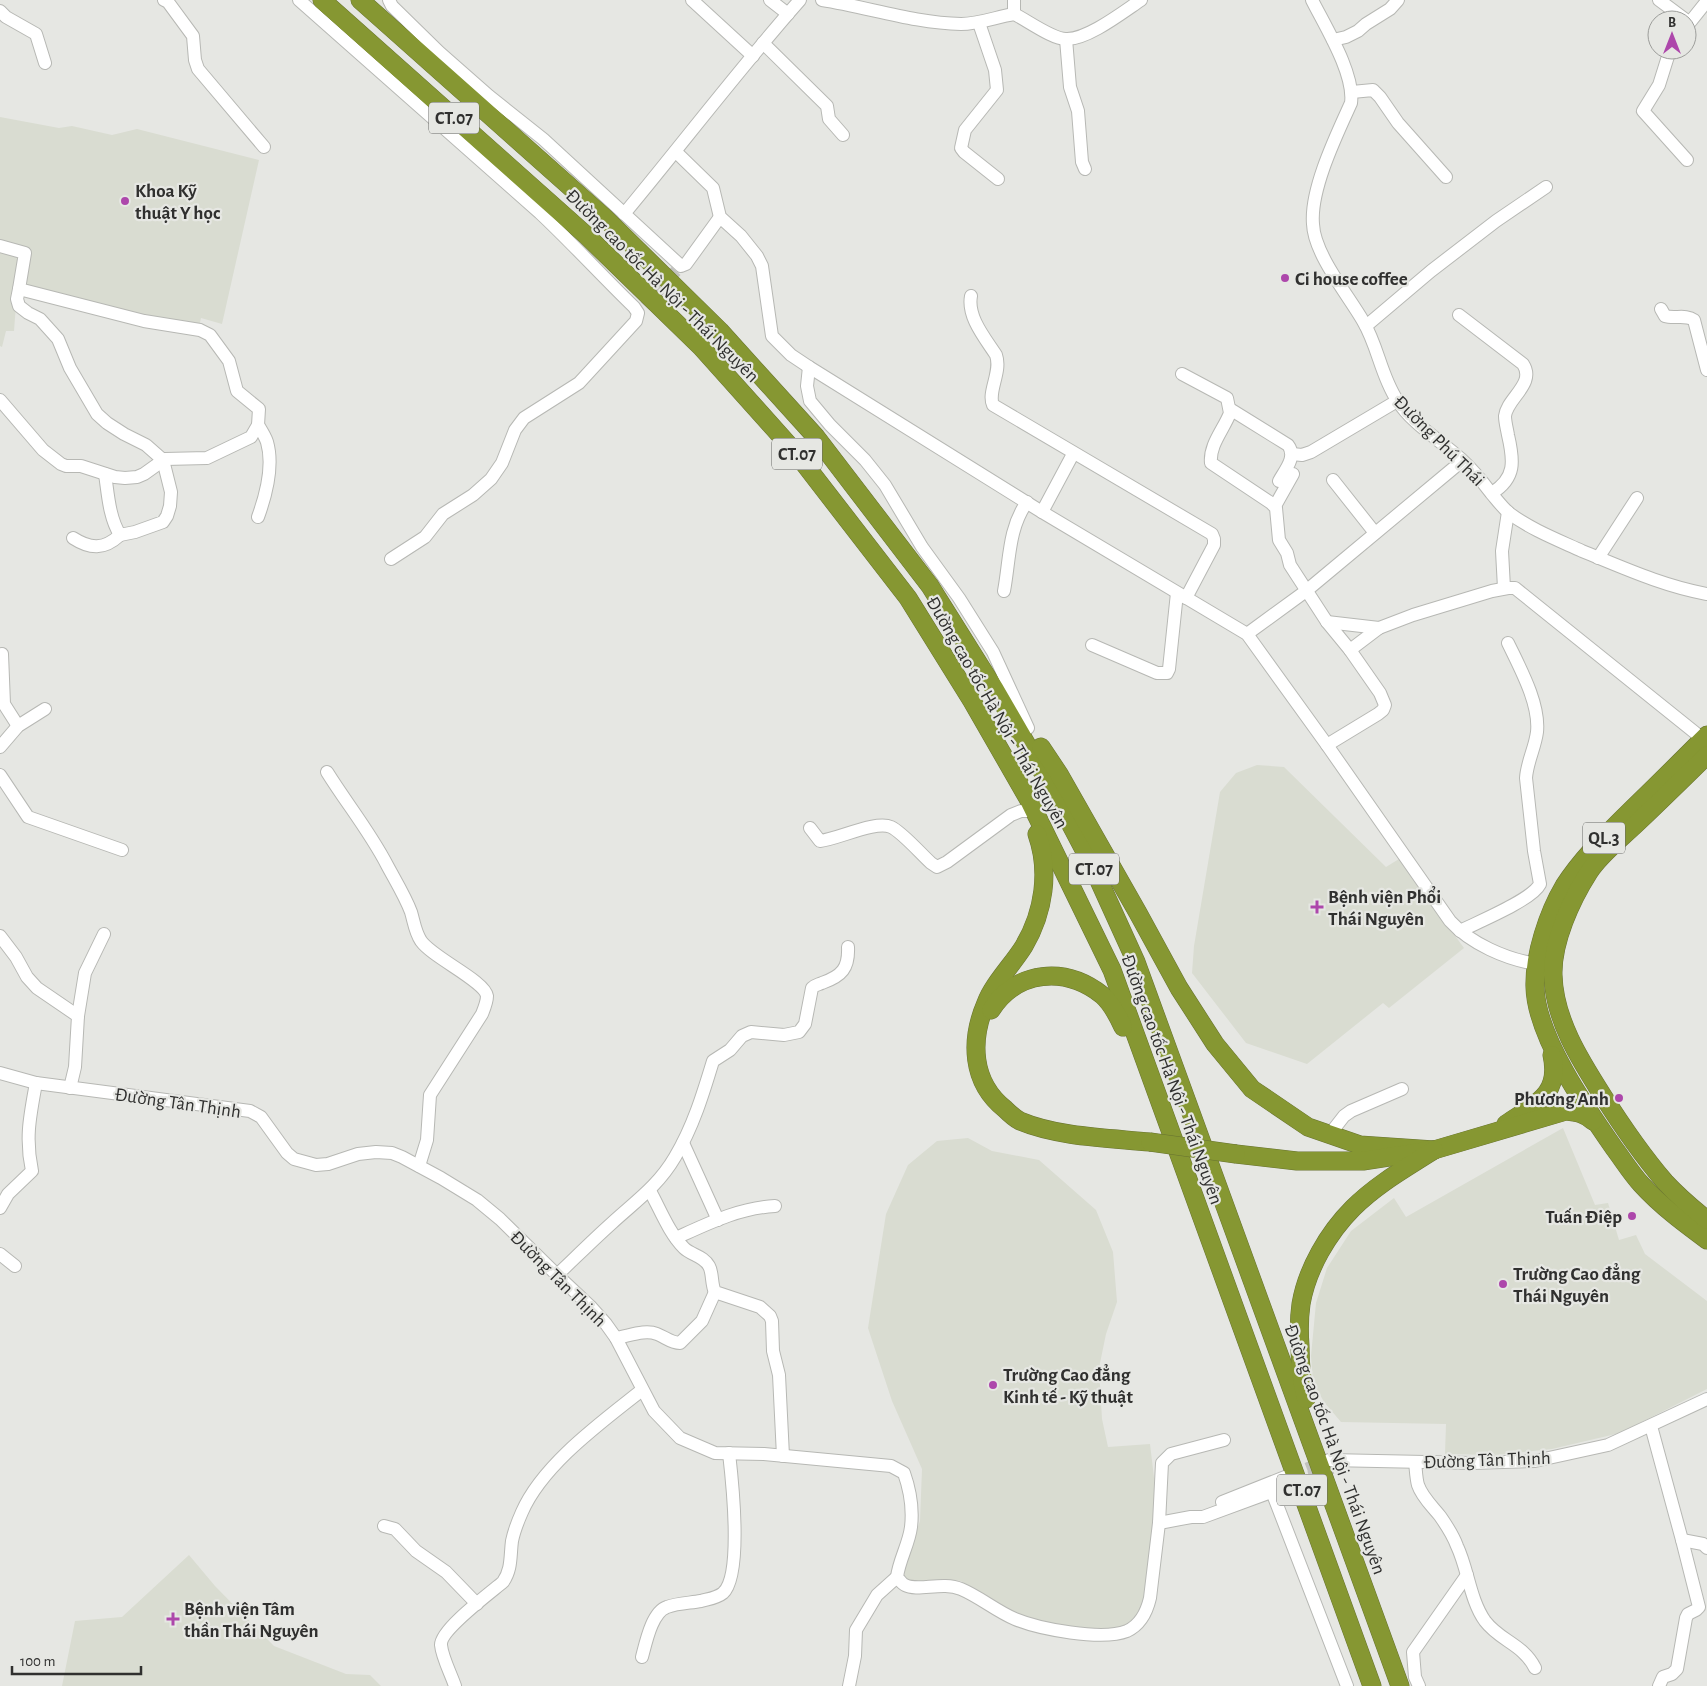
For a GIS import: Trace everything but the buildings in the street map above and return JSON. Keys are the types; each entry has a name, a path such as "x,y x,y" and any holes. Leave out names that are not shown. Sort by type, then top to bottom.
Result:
{"highway":[{"name":"Đường cao tốc Hà Nội - Thái Nguyên","path":"322,0 587,236 701,347 796,452 908,598 972,701 1030,802 1112,970 1372,1686"},
{"name":"Đường cao tốc Hà Nội - Thái Nguyên","path":"360,0 604,217 720,331 816,437 930,586 994,688 1050,785 1091,863 1136,962 1400,1686"},
{"path":"930,586 1000,684 1059,774 1179,988 1215,1044 1252,1089 1308,1127 1360,1145 1434,1150"},
{"path":"972,701 988,744 1035,827 1042,848 1044,879 1038,917 1024,946 986,1001 978,1029 976,1053 980,1078 995,1102 1018,1120 1049,1130 1236,1154 1297,1160 1363,1161 1434,1150 1467,1142 1540,1111 1568,1104 1576,1091 1577,1078 1572,1041"},
{"name":"QL.3","path":"1706,743 1592,868 1567,914 1545,964 1536,994 1546,1032 1564,1071 1600,1129 1641,1184 1660,1203 1707,1240"},
{"name":"QL.3","path":"1545,964 1553,977 1558,1004 1572,1041 1591,1078 1618,1119 1664,1181 1688,1206 1707,1220"},
{"path":"978,1029 994,1005 1006,993 1022,982 1040,976 1061,976 1084,984 1103,996 1118,1015 1128,1038 1182,1185 1230,1294"},
{"path":"1540,1111 1554,1081 1552,1058 1546,1032"},
{"path":"1576,1091 1584,1092 1604,1103 1618,1119"},
{"path":"1540,1111 1576,1112 1586,1115 1600,1129"},
{"path":"1382,1637 1350,1526 1312,1420 1300,1379 1299,1327 1301,1305 1304,1290 1322,1248 1352,1208 1392,1176 1434,1150"}],"street":[{"path":"164,0 168,2 193,36 195,60 198,69 264,147"},
{"path":"298,0 540,213 634,307 641,309 636,321 579,383 524,418 515,430 502,463 491,479 473,495 442,514 425,537 391,559"},
{"path":"390,0 392,6 439,52 489,96 543,139 679,268 686,264 720,217"},
{"path":"692,0 753,56"},
{"path":"770,0 788,14"},
{"path":"624,214 676,152 705,112 800,0"},
{"path":"822,0 858,6 893,15 962,24 1014,14 1047,33 1066,39 1088,34 1141,0"},
{"path":"1014,0 1014,14"},
{"path":"1333,40 1346,37 1358,31 1390,9 1398,0"},
{"path":"1659,0 1672,10"},
{"path":"1697,12 1707,1"},
{"path":"1316,2 1352,86 1352,92 1373,90 1380,96 1398,123 1446,177"},
{"path":"0,11 6,17 36,34 45,63"},
{"path":"979,22 995,70 997,90 965,130 961,148 998,179"},
{"path":"1066,39 1070,87 1076,104 1082,162 1085,169"},
{"path":"763,43 827,106 829,119 843,135"},
{"path":"1667,60 1659,85 1643,111 1687,160"},
{"name":"Đường Phú Thái","path":"1352,92 1351,103 1330,152 1319,185 1314,204 1312,225 1317,245 1366,326 1389,385 1397,400 1411,416 1462,460 1508,512 1566,545 1634,574 1670,586 1707,594"},
{"path":"676,152 713,188 720,217 750,246 762,266 772,336 791,355 1042,512 1246,634 1327,745 1440,909 1460,932 1506,956 1524,962 1545,964"},
{"path":"1366,326 1431,271 1501,217 1546,187"},
{"path":"0,246 25,253 17,299 19,306 28,313 40,318 58,339 70,368 97,414 124,434 146,445 162,460 171,492 170,506 167,516 162,522 135,532 120,535 107,544 90,547 73,538"},
{"path":"0,400 55,460 66,466 81,466 125,478 144,474 162,460 170,458 207,458 251,437 258,424 259,408 237,391 229,361 210,334 200,330 144,321 19,289"},
{"path":"971,296 970,309 972,317 996,355 998,362 991,398 992,404 1212,534 1214,539 1214,545 1181,596 1167,674 1157,673 1092,645"},
{"path":"1661,309 1663,315 1667,317 1690,317 1694,319 1707,370"},
{"path":"1459,315 1523,364 1526,369 1526,380 1510,404 1505,416 1513,462 1510,474 1502,487 1492,493"},
{"path":"809,367 807,386 810,400 830,425 878,475 922,547 959,598 993,652 1028,728"},
{"path":"1182,374 1225,396 1230,409 1229,416 1214,444 1211,463 1275,506 1278,512 1280,543 1287,553 1292,568 1327,622 1350,650 1380,693 1385,705 1378,714 1327,745"},
{"path":"1292,454 1311,452 1397,400"},
{"path":"1230,409 1288,445 1292,457 1279,481"},
{"path":"258,424 267,442 269,458 268,479 258,517"},
{"path":"1042,512 1074,454"},
{"path":"1246,634 1306,591 1462,460"},
{"path":"105,474 114,521 120,535"},
{"path":"1275,506 1293,474"},
{"path":"1333,480 1375,533"},
{"path":"1598,558 1637,498"},
{"path":"1004,591 1016,519 1027,502"},
{"path":"1504,588 1502,551 1508,512"},
{"path":"1350,650 1379,628 1412,615 1504,588 1515,588 1706,743"},
{"path":"1327,622 1379,628"},
{"path":"1460,932 1515,904 1534,891 1540,884 1531,832 1526,778 1538,731 1536,713 1508,643"},
{"path":"0,655 2,654 4,704 18,726"},
{"path":"0,747 18,726 45,710"},
{"path":"328,772 345,801 370,834 386,862 410,911 422,942 448,964 481,985 487,996 482,1014 430,1095 427,1140 419,1166"},
{"path":"0,776 28,817 122,850"},
{"path":"810,828 820,841 835,839 876,826 890,827 937,867 947,862 1011,815 1021,811 1027,812"},
{"path":"70,1088 75,1067 78,1016 85,974 104,934"},
{"path":"0,936 16,957 27,977 38,988 78,1016"},
{"path":"556,1275 650,1191 675,1158 697,1112 713,1061 730,1050 742,1036 751,1032 784,1035 799,1032 805,1024 812,988 834,978 846,968 848,947"},
{"name":"Đường Tân Thịnh","path":"0,1073 36,1083 250,1112 261,1117 287,1154 304,1163 328,1164 358,1154 376,1152 392,1153 419,1166 477,1200 500,1219 590,1306 616,1338 654,1411 680,1438 715,1453 783,1456 891,1466 904,1473 909,1487 911,1528 898,1566 897,1577"},
{"path":"0,1208 8,1194 32,1171 27,1140 36,1083"},
{"path":"1330,1134 1344,1116 1351,1111 1402,1089"},
{"path":"683,1143 718,1220"},
{"path":"616,1338 649,1332 680,1343 702,1320 715,1292 710,1267 703,1259 684,1249 650,1191"},
{"path":"676,1238 735,1212 750,1208 775,1206"},
{"path":"0,1254 15,1266"},
{"path":"715,1292 760,1306 770,1316 772,1321 773,1351 779,1375 783,1456"},
{"path":"455,1686 441,1648 442,1639 450,1628 503,1582 507,1576 510,1570 514,1531 522,1510 542,1481 575,1444 642,1390"},
{"name":"Đường Tân Thịnh","path":"1330,1464 1346,1461 1473,1463 1536,1461 1608,1445 1707,1399"},
{"path":"1650,1426 1703,1610 1696,1610 1688,1614 1677,1669 1672,1674 1663,1676 1659,1686"},
{"path":"849,1686 856,1656 856,1630 877,1595 897,1577 905,1585 919,1588 944,1585 960,1589 1014,1619 1042,1628 1102,1635 1126,1631 1138,1623 1148,1608 1159,1523 1162,1463 1171,1454 1224,1440"},
{"path":"642,1656 648,1632 660,1610 711,1598 723,1593 729,1582 735,1508 728,1453"},
{"path":"1416,1462 1418,1485 1425,1498 1450,1531 1484,1620 1494,1630 1530,1657 1535,1668"},
{"path":"1159,1523 1191,1516 1203,1517 1291,1480"},
{"path":"1270,1488 1347,1686"},
{"path":"384,1526 395,1529 416,1551 446,1572 477,1604"},
{"path":"1682,1540 1703,1544 1707,1548"},
{"path":"1419,1686 1412,1652 1467,1575"}],"shaded area":[{"name":"Khoa Kỹ thuật Y học","path":"0,117 59,128 72,126 112,135 137,129 259,160 222,324 201,318 199,327 131,313 23,284 31,250 0,241"},
{"path":"0,250 18,257 19,264 14,331 6,331 2,347 0,346"},
{"name":"Bệnh viện Phổi Thái Nguyên","path":"1257,765 1284,767 1386,867 1399,859 1464,948 1389,1008 1383,1003 1307,1064 1246,1043 1192,973 1194,946 1220,792 1236,773"},
{"name":"Trường Cao đẳng Thái Nguyên","path":"1563,1128 1595,1205 1608,1203 1619,1240 1636,1235 1645,1254 1707,1301 1707,1389 1620,1433 1552,1449 1497,1455 1445,1454 1446,1424 1341,1422 1324,1402 1313,1382 1311,1356 1316,1303 1327,1268 1351,1231 1394,1198 1406,1217"},
{"name":"Trường Cao đẳng Kinh tế - Kỹ thuật","path":"968,1138 992,1151 1039,1160 1096,1210 1113,1252 1117,1302 1106,1334 1099,1368 1102,1419 1108,1447 1150,1444 1156,1494 1147,1591 1140,1612 1127,1625 1112,1631 1040,1624 1006,1611 961,1581 952,1580 918,1584 908,1581 904,1575 905,1566 920,1521 922,1469 892,1401 868,1328 886,1214 908,1165 937,1141"},
{"name":"Bệnh viện Tâm thần Thái Nguyên","path":"189,1555 215,1586 274,1646 346,1674 370,1675 381,1686 62,1686 75,1621 122,1617"}],"tunnel":[{"path":"645,306 676,271"},
{"path":"1290,1475 1326,1461"},
{"path":"1293,1484 1332,1468"}],"place":[{"name":"Khoa Kỹ thuật Y học","path":"125,201"},
{"name":"Ci house coffee","path":"1285,278"},
{"name":"Bệnh viện Phổi Thái Nguyên","path":"1317,907"},
{"name":"Phương Anh","path":"1619,1098"},
{"name":"Tuấn Điệp","path":"1632,1216"},
{"name":"Trường Cao đẳng Thái Nguyên","path":"1503,1284"},
{"name":"Trường Cao đẳng Kinh tế - Kỹ thuật","path":"993,1385"},
{"name":"Bệnh viện Tâm thần Thái Nguyên","path":"173,1619"}]}
